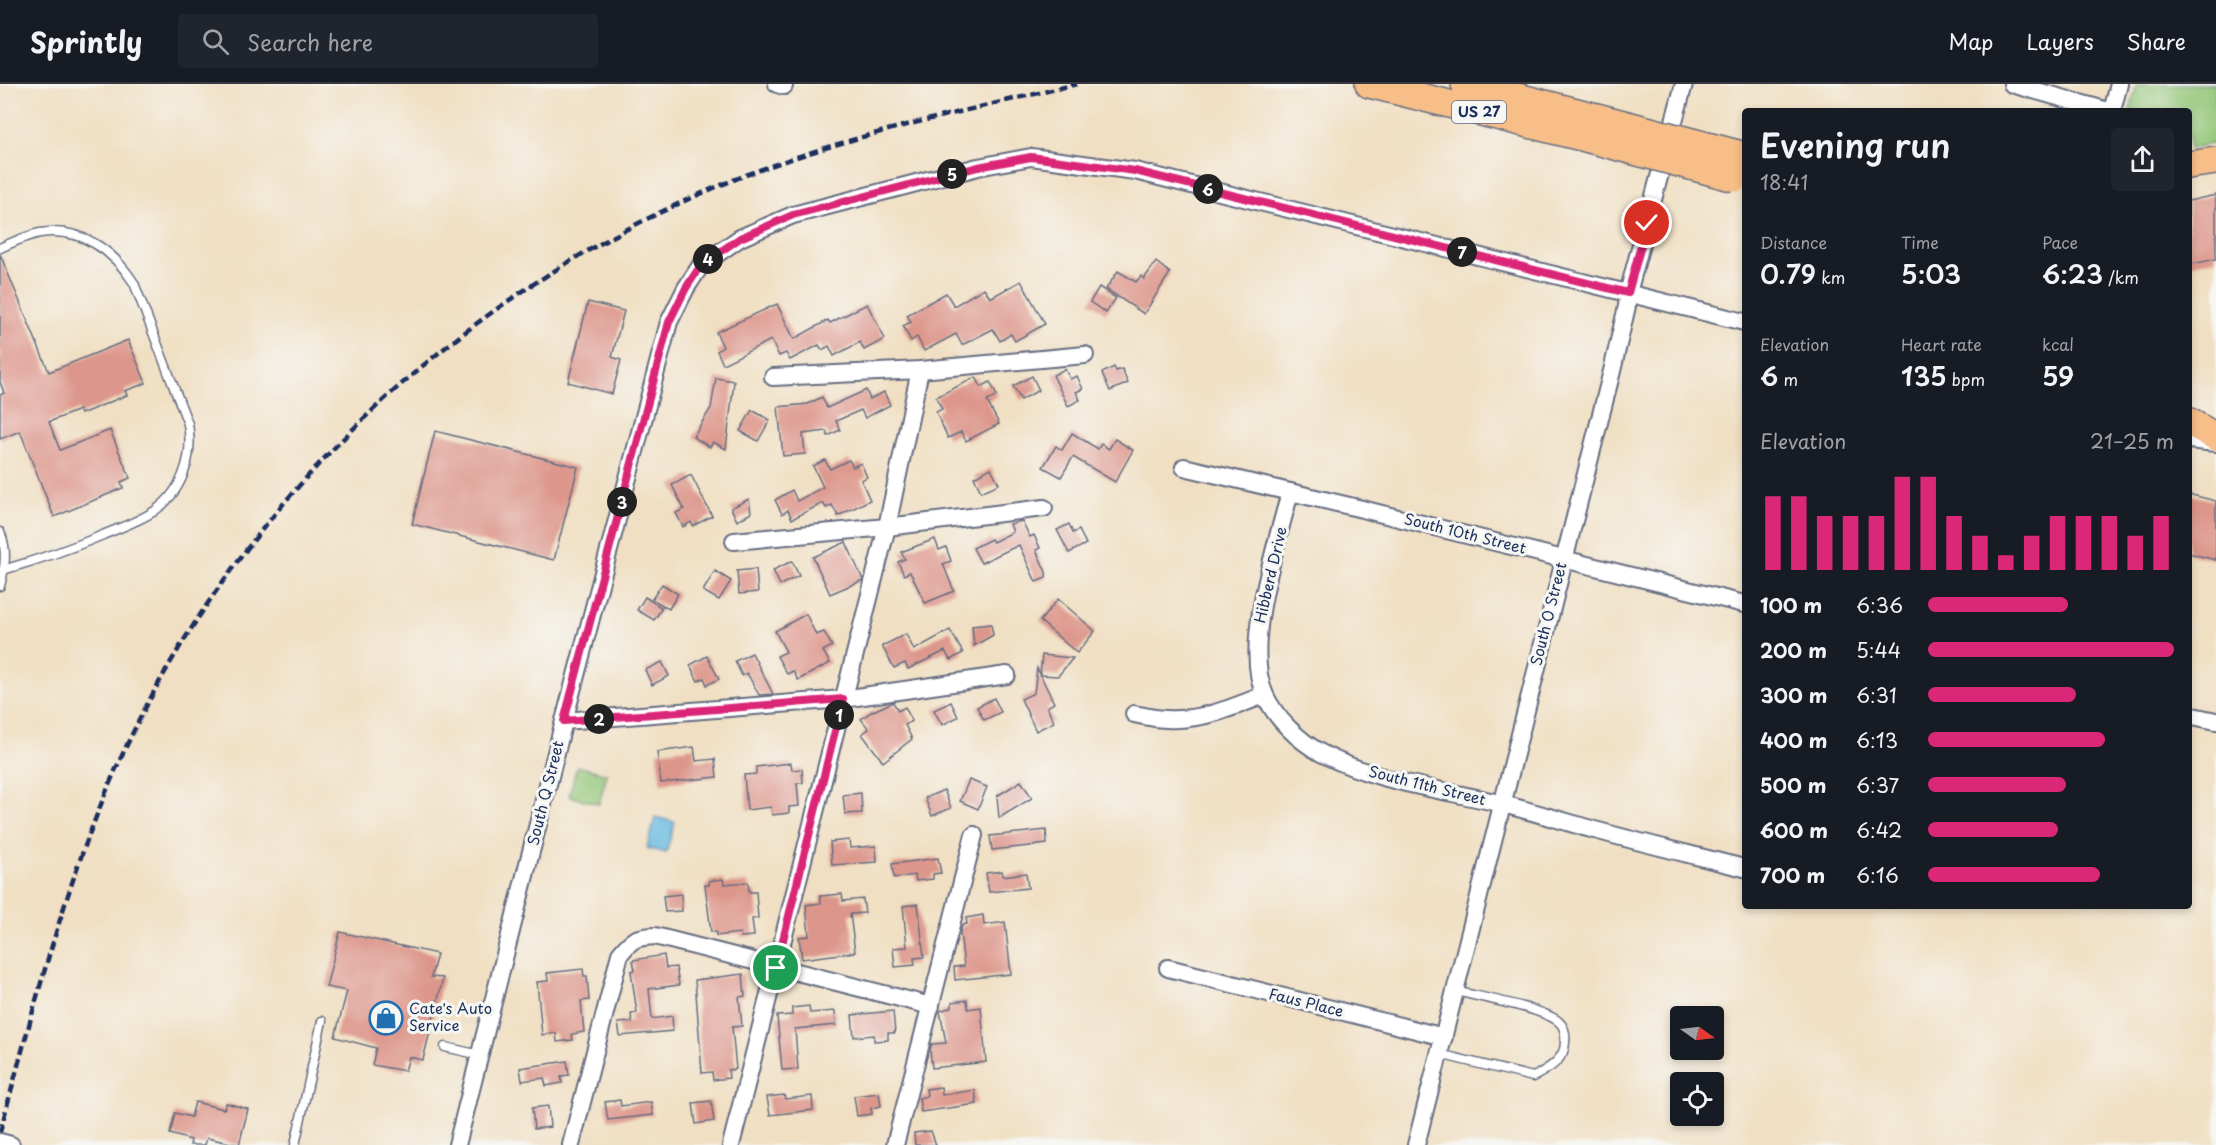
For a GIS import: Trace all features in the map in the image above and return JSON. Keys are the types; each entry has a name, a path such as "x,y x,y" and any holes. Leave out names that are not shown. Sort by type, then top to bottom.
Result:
{"highway":[{"name":"US 27","path":"1369,84 1591,128 1742,167"},
{"name":"US 27","path":"1465,84 1591,128"},
{"path":"2192,164 2216,160"},
{"path":"2192,423 2216,437"}],"street":[{"name":"South O Street","path":"1416,1145 1612,371 1628,293 1684,84"},
{"path":"2012,84 2099,108"},
{"path":"2111,108 2119,84"},
{"name":"South Q Street","path":"457,1145 564,721 669,322 686,288 701,265 740,238 793,215 978,167 1031,157 1135,171 1742,322"},
{"path":"773,377 920,370 1085,355"},
{"path":"731,1145 887,527 920,370"},
{"path":"2192,440 2216,443"},
{"name":"South 10th Street","path":"1184,467 1742,604"},
{"name":"Hibberd Drive","path":"1264,695 1259,660 1258,620 1290,492"},
{"path":"734,541 887,527 1044,508"},
{"path":"564,721 843,699 1007,675"},
{"path":"1134,714 1168,719 1193,718 1234,707 1264,695"},
{"name":"South 11th Street","path":"1264,695 1277,716 1297,735 1320,752 1356,769 1501,803 1742,867"},
{"path":"2192,716 2216,721"},
{"path":"895,1145 975,835"},
{"path":"571,1145 620,954 630,941 641,936 655,936 931,1006"},
{"name":"Faus Place","path":"1168,968 1444,1037"},
{"path":"0,1142 11,1145"}],"lane":[{"path":"0,248 33,235 61,233 78,236 95,243 122,264 134,283 188,424 191,439 185,470 178,484 168,498 154,511 66,551 3,570"},
{"path":"0,532 5,549 0,586"},
{"path":"1439,1054 1533,1077 1551,1068 1565,1050 1566,1033 1560,1022 1544,1014 1456,991"},
{"path":"296,1145 322,1021"},
{"path":"445,1047 480,1055"}],"green space":[{"path":"2137,84 2216,84 2216,143 2192,148 2192,108 2131,108"},
{"path":"577,766 607,774 599,804 569,796"}],"water":[{"path":"655,817 675,822 666,853 647,848"}],"building":[{"path":"2216,195 2216,259 2192,264 2192,200"},
{"path":"0,254 49,372 128,340 146,383 125,391 127,395 81,414 79,410 49,422 60,450 110,430 130,478 121,482 123,488 54,517 20,431 0,439 0,395 4,393 0,382"},
{"path":"1156,262 1170,273 1144,314 1106,289 1118,271 1136,282 1141,276 1144,279"},
{"path":"1021,281 1045,324 1015,341 1011,334 1000,341 993,329 962,345 956,334 924,351 917,337 911,341 903,326 911,322 907,315 946,293 954,306 984,288 990,298"},
{"path":"1099,287 1116,298 1106,313 1090,302"},
{"path":"588,302 624,311 612,357 621,360 612,394 568,382"},
{"path":"777,304 794,339 828,320 830,323 867,304 885,339 864,350 860,342 834,356 829,346 822,350 819,345 790,360 786,353 779,356 771,340 723,364 717,351 723,347 716,332"},
{"path":"1114,367 1116,371 1122,369 1128,383 1110,391 1102,373"},
{"path":"1065,369 1070,379 1077,376 1083,389 1076,392 1080,400 1068,406 1053,375"},
{"path":"1032,376 1039,390 1021,400 1013,386"},
{"path":"976,377 981,387 990,382 997,396 987,401 999,424 966,441 961,432 948,438 936,412 942,409 936,397"},
{"path":"716,378 734,381 726,449 713,442 710,447 693,437 711,408"},
{"path":"866,390 870,399 884,392 890,405 865,418 861,410 836,421 840,430 828,436 826,431 803,434 805,454 783,456 778,407 808,404 822,397 827,408"},
{"path":"752,410 770,420 758,441 740,431"},
{"path":"435,431 578,467 554,560 412,524"},
{"path":"1072,433 1098,449 1101,444 1109,449 1115,439 1133,450 1115,482 1073,457 1061,477 1043,467 1056,446 1062,450"},
{"path":"825,460 830,469 849,460 853,467 861,463 867,477 861,480 870,500 838,516 832,505 826,508 823,503 792,519 788,510 782,514 775,500 792,490 797,501 823,487 813,466"},
{"path":"991,468 999,484 981,492 974,477"},
{"path":"691,475 712,516 693,526 691,522 683,527 676,513 684,509 672,485"},
{"path":"2192,495 2216,501 2216,560 2192,554"},
{"path":"749,499 751,513 737,521 731,508"},
{"path":"1022,521 1030,537 1034,535 1040,548 1036,550 1046,572 1046,578 1036,582 1019,545 981,563 973,548 991,539 993,542 1013,532 1010,524"},
{"path":"1069,524 1073,533 1079,530 1086,544 1069,553 1057,530"},
{"path":"935,539 939,550 946,547 951,561 943,564 954,591 925,603 910,572 904,575 898,562 905,559 901,552"},
{"path":"846,542 863,580 830,594 813,557"},
{"path":"792,561 799,576 780,585 773,570"},
{"path":"756,569 758,592 739,594 737,571"},
{"path":"715,571 731,581 719,600 703,591"},
{"path":"662,584 678,594 669,609 652,599"},
{"path":"645,597 662,608 654,620 637,610"},
{"path":"1058,599 1095,631 1077,653 1040,621"},
{"path":"806,614 816,635 824,632 832,646 823,651 830,663 798,680 793,671 787,674 777,656 786,652 775,631"},
{"path":"991,624 993,635 974,646 972,626"},
{"path":"950,630 963,653 950,660 945,651 908,669 905,663 894,668 882,646 906,634 914,650"},
{"path":"752,653 773,694 759,695 747,673 742,676 735,661"},
{"path":"1042,655 1073,658 1058,676 1040,675"},
{"path":"707,656 719,679 707,685 704,678 698,681 690,665"},
{"path":"662,662 669,676 652,685 645,670"},
{"path":"1037,668 1054,703 1047,707 1054,722 1036,731 1021,699 1034,693"},
{"path":"994,698 1001,712 984,720 977,707"},
{"path":"893,702 898,711 905,707 912,721 905,725 912,739 883,762 862,734 869,729 861,719"},
{"path":"951,702 958,717 942,725 934,710"},
{"path":"694,747 696,761 715,759 717,777 661,783 657,752"},
{"path":"791,763 792,770 802,769 803,783 797,783 799,806 789,807 789,813 772,815 771,807 747,810 744,775 756,774 756,767"},
{"path":"969,780 987,787 978,809 960,801"},
{"path":"1021,781 1032,798 999,818 997,796"},
{"path":"944,790 951,808 932,816 925,798"},
{"path":"861,793 862,813 845,814 843,795"},
{"path":"1046,830 1047,844 992,850 990,836"},
{"path":"849,840 850,848 876,846 877,862 832,865 830,842"},
{"path":"938,858 941,873 933,874 933,879 916,881 915,875 894,878 892,864"},
{"path":"1002,871 1003,876 1026,873 1028,888 989,892 986,873"},
{"path":"723,879 724,884 748,882 749,892 756,892 758,918 752,919 754,936 741,937 740,933 716,936 716,932 711,932 705,885 709,885 709,881"},
{"path":"681,894 682,911 665,912 663,896"},
{"path":"842,894 843,901 863,899 865,913 850,914 855,952 802,959 799,937 809,936 806,905 821,903 820,896"},
{"path":"918,904 924,957 914,958 915,965 895,967 893,948 907,947 903,906"},
{"path":"983,915 984,925 1005,922 1011,974 955,980 954,967 964,966 960,933 962,925 967,924 966,918"},
{"name":"Cate's Auto Service","path":"340,932 437,954 431,977 443,978 423,1060 409,1057 405,1071 372,1065 376,1048 335,1037 347,991 326,987"},
{"path":"664,955 666,968 676,967 679,985 649,989 652,1019 672,1016 673,1031 620,1036 618,1023 632,1022 631,1014 637,1013 631,971 635,970 633,960"},
{"path":"583,969 584,976 587,976 589,1000 581,1001 584,1032 572,1034 573,1040 557,1042 556,1033 542,1035 537,982 548,981 547,973"},
{"path":"743,974 745,996 739,997 742,1026 732,1027 736,1069 728,1070 729,1078 713,1080 712,1072 702,1073 695,980"},
{"path":"967,1000 968,1009 981,1007 986,1062 932,1068 930,1050 932,1044 946,1043 940,1011 952,1007 952,1002"},
{"path":"809,1006 810,1013 835,1011 836,1025 795,1029 798,1069 782,1070 777,1016 792,1015 792,1008"},
{"path":"893,1011 895,1033 888,1033 888,1040 874,1041 874,1035 854,1037 852,1015"},
{"path":"567,1061 569,1075 561,1076 562,1083 546,1086 544,1078 522,1081 520,1068"},
{"path":"941,1087 942,1095 975,1090 977,1104 921,1112 919,1098 927,1096 926,1089"},
{"path":"879,1093 881,1106 871,1108 872,1114 857,1116 854,1096"},
{"path":"784,1095 785,1099 812,1096 813,1110 770,1115 767,1097"},
{"path":"620,1100 621,1106 651,1102 653,1115 608,1120 605,1102"},
{"path":"711,1101 714,1121 696,1124 693,1103"},
{"path":"195,1102 224,1109 226,1103 248,1109 239,1145 207,1138 205,1145 190,1145 191,1140 170,1134 175,1113 191,1117"},
{"path":"548,1106 550,1127 534,1129 532,1108"},
{"path":"931,1131 936,1145 915,1145 914,1133"}],"railway":[{"path":"0,1132 52,944 83,852 119,762 169,665 229,573 297,488 373,410 457,339 546,276 641,222 741,177 823,149 865,136 1077,84"}],"place":[{"name":"Cate's Auto Service","path":"386,1018"}],"route":[{"path":"776,968 843,699 564,721 669,322 677,303 701,265 740,238 793,215 978,167 1031,157 1135,171 1628,293 1647,223"}]}
